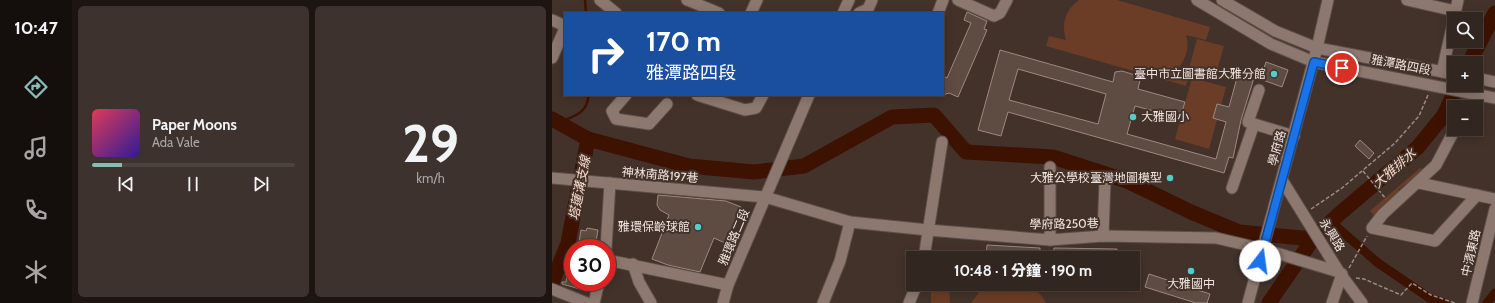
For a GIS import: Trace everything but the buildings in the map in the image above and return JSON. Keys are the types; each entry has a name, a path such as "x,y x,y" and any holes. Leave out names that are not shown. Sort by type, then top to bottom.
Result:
{"street":[{"path":"600,0 615,12"},
{"path":"687,0 701,10 713,12"},
{"path":"751,12 757,0"},
{"path":"845,12 849,0"},
{"path":"861,12 868,9 872,0"},
{"path":"938,12 943,0"},
{"path":"958,0 994,16 1000,13 1007,0"},
{"name":"雅潭路四段","path":"1197,0 1271,44 1314,62 1442,86 1464,94 1495,98"},
{"name":"雅潭路四段","path":"1222,0 1275,31 1317,48 1447,73"},
{"name":"學府路","path":"1248,303 1314,62 1328,0"},
{"path":"1407,0 1457,5 1450,56"},
{"path":"552,20 564,26"},
{"path":"552,58 564,29"},
{"path":"1483,79 1495,82"},
{"path":"1259,90 1248,122 1294,136"},
{"path":"625,96 612,111 616,119 649,124 667,104"},
{"path":"700,96 745,110 756,108 762,96"},
{"name":"雅環路二段","path":"724,303 728,285 809,96"},
{"path":"1232,188 1254,124"},
{"path":"1449,136 1436,165 1419,183 1383,214 1372,228 1435,241 1477,195"},
{"path":"925,251 942,142"},
{"path":"1050,168 1050,240"},
{"name":"神林南路197巷","path":"552,178 765,197"},
{"path":"1103,236 1105,180"},
{"name":"永興路","path":"1282,180 1323,246 1362,303"},
{"path":"607,239 610,183"},
{"path":"1419,183 1495,199"},
{"name":"學府路250巷","path":"765,197 850,222 928,230 1050,240 1103,236 1266,240 1299,260 1342,274"},
{"name":"中清東路","path":"1472,303 1495,209"},
{"path":"823,303 840,261 850,222"},
{"path":"616,261 728,285"},
{"path":"633,264 639,282 651,303"},
{"path":"1332,303 1342,274"},
{"path":"554,289 587,303"},
{"path":"594,303 597,291"},
{"path":"909,303 914,291"}],"path":[{"path":"1305,216 1362,171 1415,122 1429,91"},
{"path":"1461,100 1464,94"},
{"path":"1362,171 1386,199 1391,195"},
{"path":"1362,246 1342,274 1364,279 1401,295 1412,283 1431,295 1455,303"}],"shaded area":[{"path":"1079,0 1117,0 1210,27 1206,40 1186,35 1188,44 1185,57 1177,69 1188,72 1197,39 1224,46 1214,81 1189,74 1186,86 1046,46 1049,36 1066,40 1064,28 1065,18 1070,8"},
{"path":"1192,78 1226,87 1209,149 1175,139"},
{"path":"1420,168 1426,174 1412,187 1407,183 1398,190 1399,192 1382,206 1385,211 1376,218 1370,211"},
{"path":"931,291 949,291 950,303 931,303"},
{"path":"980,291 1036,291 1046,303 971,303"}],"waterway":[{"path":"585,0 586,12"},
{"name":"大雅排水","path":"1473,56 1495,13"},
{"name":"大雅排水","path":"1269,303 1313,239 1338,215 1418,147 1444,115 1455,92"},
{"path":"558,123 579,114 586,106 588,96"},
{"path":"552,119 588,139 689,166 754,172 804,166 892,117 934,115 966,152 1053,157 1127,181 1191,212 1239,232 1313,239"},
{"name":"塔蓮溝支線","path":"552,283 568,243 588,139"},
{"path":"1331,222 1378,263 1431,299 1445,303"},
{"path":"1487,303 1495,293"}],"place":[{"name":"臺中市立圖書館大雅分館","path":"1274,74"},
{"name":"大雅國小","path":"1133,117"},
{"name":"大雅公學校臺灣地圖模型","path":"1170,178"},
{"name":"雅環保齡球館","path":"698,227"},
{"name":"大雅國中","path":"1191,271"}],"route":[{"path":"1260,261 1314,62 1342,68"}]}
